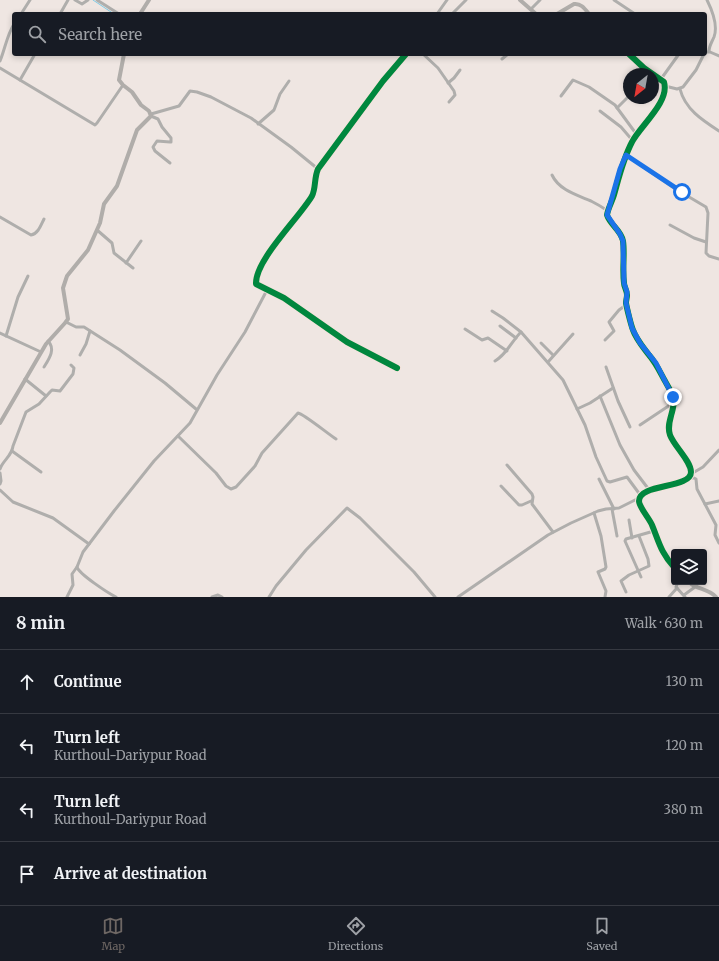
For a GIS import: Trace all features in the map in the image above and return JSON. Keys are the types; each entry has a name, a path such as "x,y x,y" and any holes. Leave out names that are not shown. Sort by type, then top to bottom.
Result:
{"street":[{"path":"22,12 30,0"},
{"path":"61,12 68,0"},
{"path":"75,0 82,4 88,0"},
{"path":"97,0 116,12"},
{"path":"141,12 149,0"},
{"path":"438,12 447,0"},
{"path":"454,12 466,0"},
{"path":"520,0 534,12"},
{"path":"531,9 540,0"},
{"path":"614,0 632,12"},
{"path":"707,0 715,29 714,37 707,50"},
{"path":"560,12 578,2 587,12"},
{"path":"0,61 12,28"},
{"path":"707,52 719,56"},
{"path":"20,80 34,56"},
{"path":"124,56 119,78 123,85 132,92 141,105 149,111 151,115 158,119 162,127 171,138 171,142 157,141 153,147 155,151 170,163"},
{"path":"397,368 347,342 297,307 256,284 257,277 269,253 312,196 318,169 383,81 404,56"},
{"path":"425,56 438,68 455,93 449,102"},
{"path":"502,59 506,56"},
{"path":"631,56 644,68"},
{"path":"678,56 661,79 665,86 664,97 661,103 632,141 626,155 608,211 608,219 620,234 623,241 624,283 627,292 626,304 634,333 659,369 672,393 674,404 669,423 669,432 674,444 688,465 690,476"},
{"path":"680,89 690,78 704,56"},
{"path":"0,69 95,124 123,85"},
{"path":"448,83 460,70"},
{"path":"560,96 575,79 590,86 617,108 637,135"},
{"path":"258,124 274,110 280,94 289,81"},
{"path":"665,86 680,89"},
{"path":"680,89 684,99 691,109 719,131"},
{"path":"0,423 48,341 68,319 64,284 67,276 88,250 97,230 104,204 117,186 137,130 149,119 151,115 179,106 188,92 193,91 237,110 291,147 318,169"},
{"path":"617,108 623,102"},
{"path":"600,111 621,127 632,141"},
{"path":"626,155 674,188 706,207 708,213 706,251 707,254 719,259"},
{"path":"552,175 558,184 608,211"},
{"path":"0,217 31,235 37,231 44,219"},
{"path":"670,226 694,238 706,242"},
{"path":"97,230 111,241 113,244 114,253 133,268"},
{"path":"126,263 141,241"},
{"path":"6,336 18,297 28,276"},
{"path":"67,597 73,585 72,574 77,567 80,557 154,461 190,423 196,409 242,338 267,290"},
{"path":"605,340 614,331 609,322 626,304"},
{"path":"492,311 521,332 563,380 608,481"},
{"path":"66,322 76,327 82,326 146,367 196,409"},
{"path":"500,326 516,338"},
{"path":"465,329 482,340 488,338 507,351"},
{"path":"80,355 86,344 90,331"},
{"path":"495,361 507,351 521,332"},
{"path":"0,333 41,352"},
{"path":"548,362 573,334"},
{"path":"44,367 51,355 52,349 52,345 48,341"},
{"path":"541,343 553,355"},
{"path":"0,469 12,451 26,412 39,404 52,390 60,391 73,374 74,368 71,365"},
{"path":"606,367 613,388 630,427"},
{"path":"25,379 46,396"},
{"path":"577,409 613,388"},
{"path":"600,396 623,451 638,476 650,491"},
{"path":"640,426 674,404"},
{"path":"178,436 216,473 226,486 231,489 236,487 255,466 262,453 298,413 302,413 309,420 336,439"},
{"path":"458,597 553,532 602,510 622,507 650,491 679,483 703,466 719,450"},
{"path":"12,451 41,472"},
{"path":"507,465 532,494 532,506 553,532"},
{"path":"0,473 0,484"},
{"path":"690,476 696,479 697,489 716,526 715,535 719,543"},
{"path":"602,485 608,481 627,477 640,497 640,504 651,522 663,553 671,563"},
{"path":"599,479 613,509 617,536"},
{"path":"501,486 519,505 531,501"},
{"path":"0,490 13,502 58,521 89,544"},
{"path":"705,504 719,501"},
{"path":"269,597 306,550 347,508 360,518 414,572 435,597"},
{"path":"594,513 601,536 602,552 606,567 605,569 598,571 598,573 606,595 610,597"},
{"path":"629,520 632,538"},
{"path":"641,577 625,542 626,539 654,531"},
{"path":"626,592 621,582 628,575 648,568 649,565 639,536"},
{"path":"77,567 79,572 116,597"},
{"path":"676,585 675,586 684,596 695,587"},
{"path":"693,585 695,587 706,589 716,597"},
{"path":"669,597 677,588"},
{"path":"212,597 218,595 222,597"}],"waterway":[{"path":"93,0 111,12"}],"cycle path":[{"path":"397,368 347,342 284,298 256,284 262,263 312,196 318,169 383,81 404,56"},
{"path":"631,56 644,68 664,82 665,90 659,106 636,136 629,148 607,215 608,219 620,234 623,241 623,278 627,292 626,303 632,328 638,340 656,364 672,394 674,404 669,425 670,435 688,463 691,472 689,477 683,481 647,491 641,495 639,501 652,525 663,552 671,563"}],"route":[{"path":"673,397 656,363 640,343 632,328 626,303 627,292 624,283 623,241 618,231 608,219 607,212 614,195 620,169 626,155 682,192"}]}
